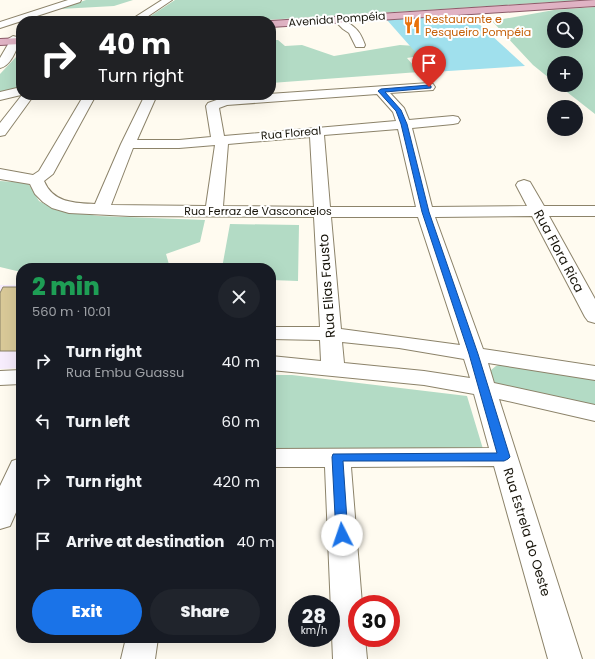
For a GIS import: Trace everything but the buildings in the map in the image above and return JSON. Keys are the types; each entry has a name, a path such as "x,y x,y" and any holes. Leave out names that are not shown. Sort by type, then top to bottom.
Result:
{"main road":[{"name":"Avenida Pompéia","path":"276,24 595,3"},
{"path":"0,41 16,40"}],"street":[{"path":"28,16 77,0"},
{"path":"142,16 168,0"},
{"path":"338,19 346,27 353,31 360,45"},
{"path":"0,25 16,20"},
{"path":"0,65 16,43"},
{"path":"276,98 429,87"},
{"name":"Rua Estrela do Oeste","path":"381,91 399,111 404,124 425,212 474,354 564,659"},
{"path":"0,96 16,92"},
{"path":"0,132 24,100"},
{"path":"0,174 36,180 45,174 87,100"},
{"path":"101,210 128,144 149,100"},
{"path":"214,212 222,145 218,140 212,106 225,102 253,100"},
{"name":"Rua Floreal","path":"128,144 179,144 453,120"},
{"name":"Rua Elias Fausto","path":"317,131 333,368"},
{"name":"Rua Ferraz de Vasconcelos","path":"36,180 39,190 60,206 101,210 214,212 595,211"},
{"name":"Rua Flora Rica","path":"524,184 595,317"},
{"path":"276,333 330,334 399,342 595,373"},
{"path":"276,364 333,368 424,378 484,388 595,413"},
{"path":"0,378 16,377"},
{"path":"337,457 350,659"},
{"path":"276,458 504,457"},
{"path":"0,518 16,480"},
{"path":"138,659 141,643"}],"shaded area":[{"path":"0,285 16,285 16,368 0,369"}],"green space":[{"path":"86,0 133,0 114,6 60,9"},
{"path":"175,0 585,0 276,19 276,16 151,16"},
{"path":"595,7 595,114 583,105 583,100 577,100 567,92 583,92 583,56 547,56 547,76 533,65 492,21 554,10"},
{"path":"276,40 285,46 302,45 334,56 400,45 432,47 443,52 407,58 419,72 276,83"},
{"path":"16,57 16,89 0,92 0,74"},
{"path":"0,181 28,183 39,201 56,210 99,216 205,220 200,242 166,254 169,263 16,263 16,271 0,267"},
{"path":"230,224 299,225 298,281 276,280 276,263 223,263"},
{"path":"514,359 595,369 595,407 525,396 481,378 496,366"},
{"path":"276,375 292,375 467,396 483,449 276,450"}],"water":[{"path":"468,14 525,66 433,72 387,20"}],"place":[{"name":"Restaurante e Pesqueiro Pompéia","path":"412,25"}],"route":[{"path":"342,535 337,457 504,457 474,354 425,212 404,124 399,111 381,91 429,87"}]}
